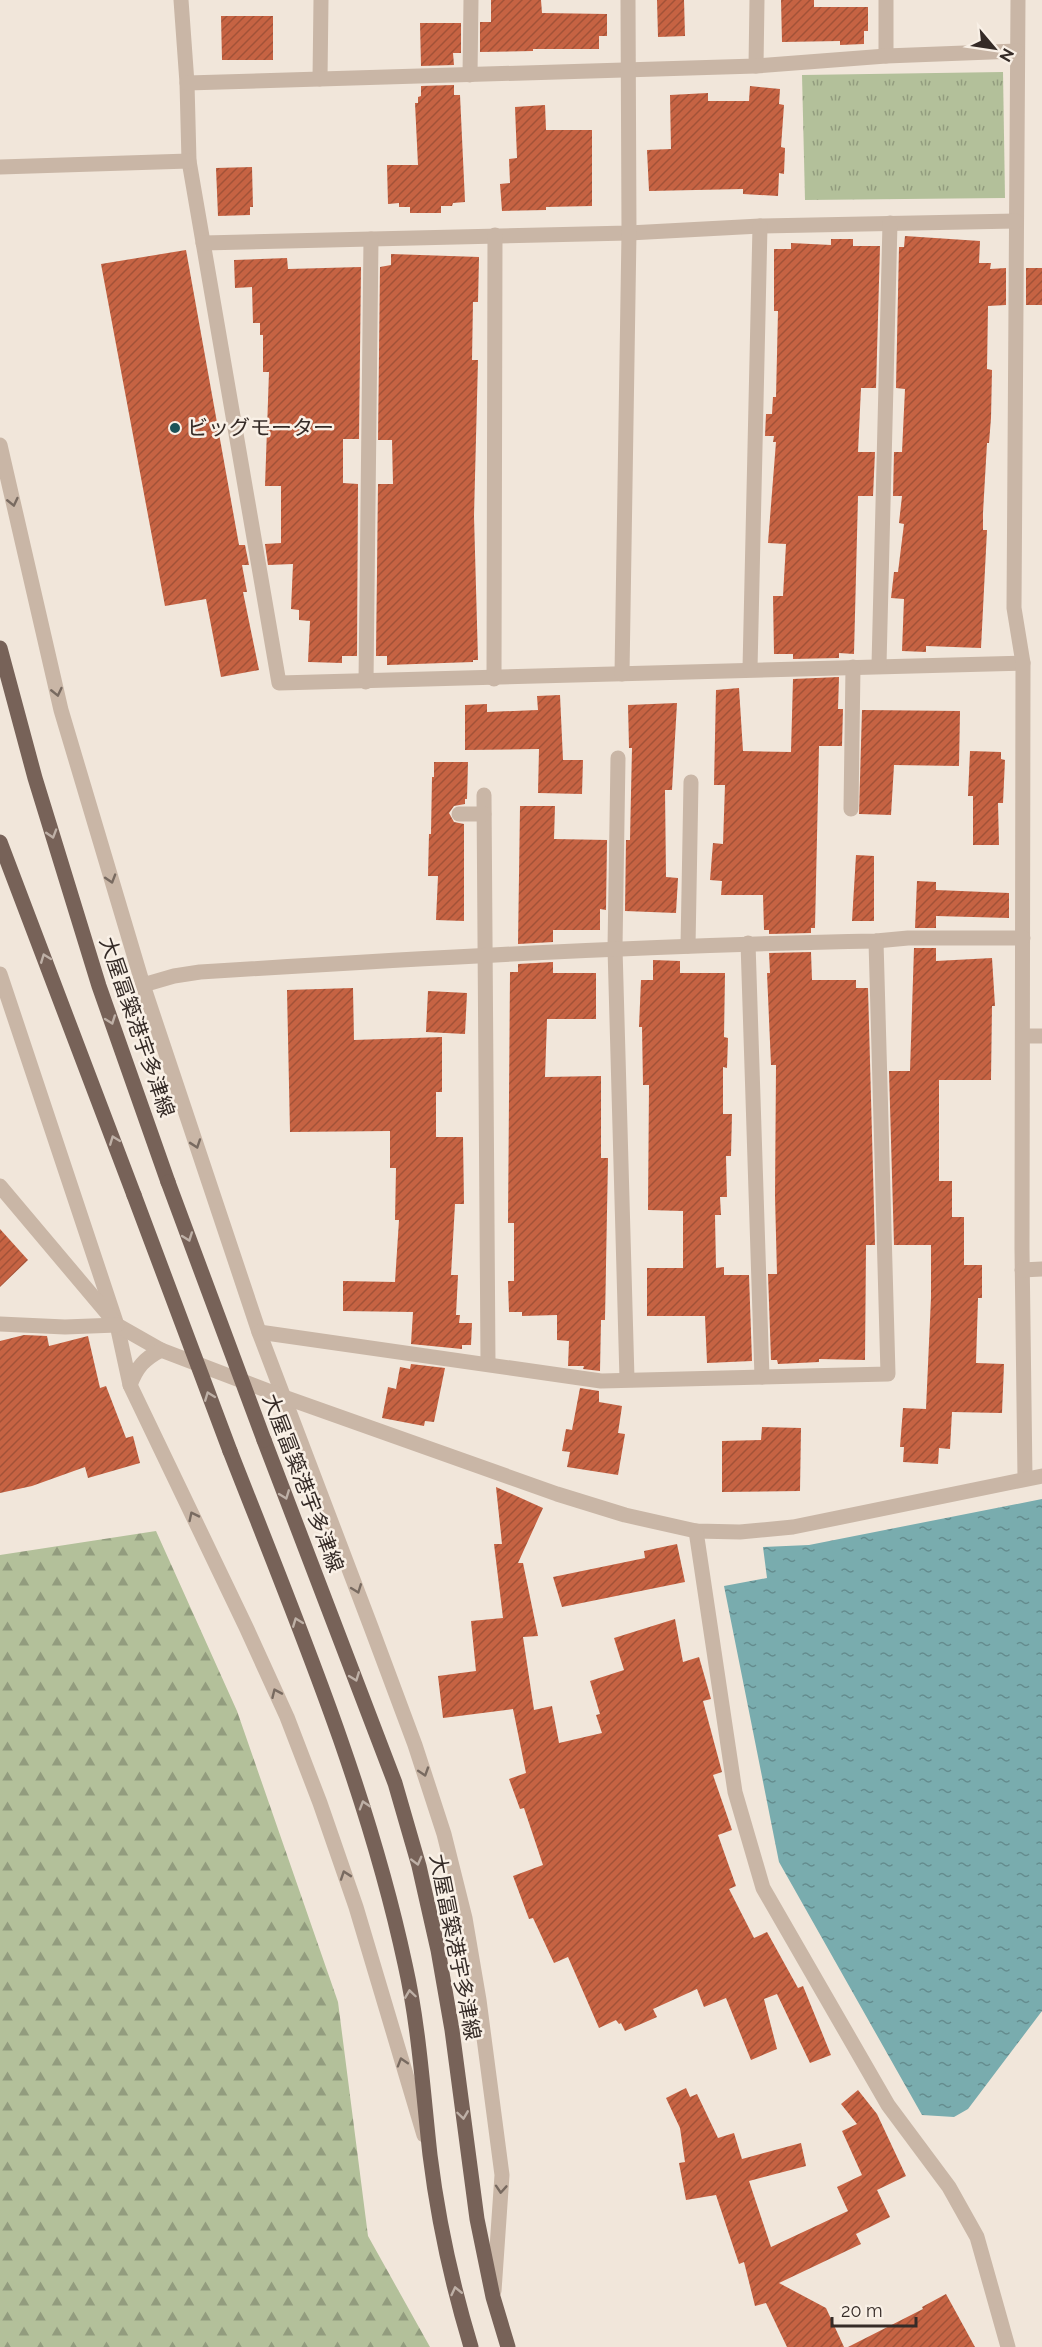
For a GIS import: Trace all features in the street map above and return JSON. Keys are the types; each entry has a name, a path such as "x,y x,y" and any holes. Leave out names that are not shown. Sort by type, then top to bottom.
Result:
{"main road":[{"name":"大屋冨築港宇多津線","path":"0,648 35,778 99,986 168,1182 395,1783 438,1950 452,2031 477,2218 493,2297 508,2347"},
{"path":"0,842 329,1706 360,1794 386,1878 406,1968 442,2232 471,2347"}],"street":[{"path":"181,0 187,83 189,161 279,683 682,674 750,669 879,665 1023,663"},
{"path":"320,79 321,0"},
{"path":"470,75 471,0"},
{"path":"622,675 628,233 628,0"},
{"path":"756,66 757,0"},
{"path":"886,0 886,56"},
{"path":"1018,0 1014,608 1023,663 1022,1270 1025,1478"},
{"path":"187,83 756,66 886,56 1017,51"},
{"path":"0,167 189,161"},
{"path":"202,243 628,233 760,226 1016,221"},
{"path":"879,665 890,223"},
{"path":"750,669 760,226"},
{"path":"494,679 495,235"},
{"path":"366,682 371,239"},
{"path":"0,445 61,710 143,985 259,1332 415,1745 444,1834 465,1918 479,2000 502,2175 493,2297"},
{"path":"851,809 853,667"},
{"path":"618,758 615,948 627,1379"},
{"path":"688,945 691,782"},
{"path":"484,795 488,1363"},
{"path":"459,814 484,814"},
{"path":"143,985 174,976 200,972 615,948 876,941 908,938 1023,938"},
{"path":"259,1332 601,1381 888,1374 876,941"},
{"path":"748,944 762,1377"},
{"path":"0,974 117,1325 130,1385 246,1627 291,1728 356,1906 431,2158"},
{"path":"1023,1036 1042,1036"},
{"path":"0,1186 117,1325 161,1350 284,1397 557,1494 626,1515 696,1531 740,1532 793,1527 1042,1476"},
{"path":"1022,1270 1042,1269"},
{"path":"0,1324 65,1327 117,1325"},
{"path":"130,1385 145,1359 161,1350"},
{"path":"696,1531 735,1792 763,1888 888,2105 949,2187 977,2237 1008,2347"}],"green space":[{"path":"1003,72 1005,198 805,200 802,75"},
{"path":"156,1531 237,1711 338,2002 368,2236 430,2347 0,2347 0,1555"}],"water":[{"path":"1042,1499 1042,2011 968,2109 954,2117 922,2115 779,1862 724,1586 767,1578 763,1547 809,1545"}],"building":[{"path":"491,0 541,0 542,13 607,14 607,36 599,36 599,49 480,52 480,22 491,22"},
{"path":"657,0 684,0 685,36 658,37"},
{"path":"781,0 814,0 814,7 868,7 868,31 864,31 864,44 840,45 840,41 782,42"},
{"path":"221,16 273,16 273,60 222,60"},
{"path":"420,23 461,23 461,53 453,53 454,65 421,66"},
{"path":"454,85 454,95 460,95 465,202 453,203 452,206 441,206 441,213 410,213 410,207 399,207 399,203 388,204 387,165 418,165 415,103 418,103 418,97 421,96 421,86"},
{"path":"750,86 780,89 779,104 784,105 781,147 785,148 784,174 779,173 778,196 743,194 743,189 649,191 647,150 671,149 670,95 708,93 708,101 749,101"},
{"path":"545,105 546,130 592,130 592,206 502,211 500,184 510,183 509,159 517,158 515,107"},
{"path":"252,167 253,207 250,207 250,215 218,216 216,168"},
{"path":"905,236 980,241 979,263 991,263 990,269 1006,268 1006,305 988,306 987,369 992,370 991,418 989,443 987,443 983,513 983,530 987,530 981,648 926,646 926,652 902,651 904,599 891,598 894,572 898,572 904,524 899,523 902,496 893,496 894,452 902,452 905,389 896,388 899,247 904,247"},
{"path":"831,239 853,239 853,246 880,246 876,388 861,388 858,452 875,452 873,496 858,496 854,654 839,653 839,658 793,659 793,654 774,654 773,596 783,596 786,544 768,543 776,442 773,442 774,436 765,436 766,414 772,414 773,397 776,397 778,311 774,311 774,249 791,249 791,243 831,245"},
{"name":"ビッグモーター","path":"186,250 239,545 245,545 249,565 242,565 247,592 243,592 259,670 221,677 206,599 165,606 101,264"},
{"path":"391,254 479,257 478,302 473,302 472,360 478,360 474,516 478,660 473,660 473,662 387,665 387,656 376,656 378,484 393,484 392,440 378,440 380,267 391,265"},
{"path":"287,258 288,269 361,267 359,439 343,439 343,483 358,484 357,656 342,656 342,663 308,662 310,621 299,620 299,610 291,609 293,564 268,565 265,544 281,543 281,486 265,486 269,372 263,372 263,335 260,335 260,323 253,323 252,287 235,288 234,260"},
{"path":"1026,268 1042,268 1042,305 1026,305"},
{"path":"839,677 838,709 843,709 842,746 819,746 815,928 811,928 811,933 769,934 769,930 764,930 763,895 721,895 722,881 710,880 713,843 723,844 725,785 714,785 716,690 739,688 743,751 791,752 793,679"},
{"path":"560,695 563,760 583,760 582,794 538,793 539,749 465,750 465,705 487,704 487,712 538,710 537,696"},
{"path":"677,703 672,790 665,790 666,877 678,878 676,913 625,911 626,840 630,840 632,748 629,748 628,705"},
{"path":"862,710 960,711 959,766 894,765 891,815 859,814"},
{"path":"970,751 1001,752 1001,759 1005,760 1003,803 998,803 999,845 973,845 973,796 968,796"},
{"path":"434,762 468,762 467,799 465,799 465,804 454,806 449,813 454,822 464,824 464,921 436,920 438,876 428,876"},
{"path":"520,806 555,806 554,839 607,840 606,910 600,909 600,930 553,930 553,942 518,944"},
{"path":"856,855 874,856 874,921 852,921"},
{"path":"917,881 936,882 936,890 1009,893 1009,918 936,916 936,928 915,928"},
{"path":"914,948 936,948 936,961 992,958 995,1006 992,1006 991,1080 939,1080 939,1181 952,1181 952,1217 964,1217 964,1265 982,1265 982,1298 978,1298 976,1363 1004,1364 1002,1413 952,1412 950,1449 939,1448 938,1464 903,1462 904,1447 900,1447 903,1408 926,1409 931,1298 931,1245 894,1245 889,1071 910,1071"},
{"path":"811,952 812,980 856,980 856,988 868,988 875,1245 866,1245 865,1360 819,1359 819,1362 778,1364 777,1360 771,1360 768,1274 777,1274 776,1065 771,1065 767,973 770,973 769,953"},
{"path":"653,960 680,961 680,973 725,973 724,1037 728,1038 727,1068 723,1067 723,1114 732,1114 731,1156 726,1156 727,1197 720,1197 721,1215 715,1215 716,1268 724,1267 724,1275 749,1275 752,1361 707,1363 705,1316 647,1316 647,1268 683,1268 683,1211 648,1210 649,1085 643,1085 642,1027 639,1027 641,980 653,980"},
{"path":"553,962 553,973 596,973 596,1019 547,1019 545,1077 601,1076 601,1158 608,1158 605,1320 601,1320 600,1371 583,1369 584,1366 568,1366 569,1341 557,1340 557,1315 522,1316 522,1312 509,1312 508,1281 514,1281 514,1223 508,1223 510,972 518,972 518,964"},
{"path":"353,988 354,1040 442,1037 442,1092 436,1092 436,1137 463,1137 464,1204 455,1204 451,1275 458,1275 456,1315 460,1315 459,1323 472,1323 471,1345 462,1345 462,1349 411,1344 413,1312 343,1311 343,1281 395,1282 399,1220 395,1220 396,1168 390,1168 390,1131 290,1132 287,990"},
{"path":"428,991 467,993 465,1034 426,1032"},
{"path":"0,1229 28,1260 0,1287"},
{"path":"24,1335 47,1336 49,1346 88,1336 100,1388 106,1386 126,1438 133,1436 140,1463 88,1478 85,1467 32,1486 0,1493 0,1341"},
{"path":"411,1364 445,1368 434,1422 425,1421 424,1426 382,1418 388,1387 396,1389 400,1367 410,1369"},
{"path":"580,1388 599,1391 599,1402 622,1406 618,1433 625,1434 618,1475 567,1467 570,1452 562,1451 566,1429 572,1430"},
{"path":"762,1427 801,1428 800,1491 722,1492 722,1441 761,1440"},
{"path":"496,1487 543,1508 518,1563 523,1563 538,1636 523,1637 534,1710 552,1706 559,1743 602,1733 596,1715 600,1714 590,1681 624,1670 614,1638 675,1619 683,1662 699,1657 711,1699 703,1701 722,1772 713,1775 732,1830 718,1835 736,1886 729,1889 754,1938 767,1932 798,1988 803,1986 831,2055 810,2063 777,1994 764,1999 777,2049 751,2060 726,1998 704,2007 697,1989 653,2009 657,2017 625,2031 621,2023 619,2024 616,2020 599,2028 568,1957 554,1963 533,1918 529,1919 513,1876 543,1865 524,1808 520,1809 509,1779 526,1773 513,1709 443,1718 438,1676 476,1671 471,1621 503,1618 494,1544 502,1544"},
{"path":"677,1544 685,1582 562,1607 553,1577 645,1558 644,1551"},
{"path":"686,2088 690,2097 697,2094 718,2138 734,2133 742,2159 801,2143 806,2166 749,2181 771,2247 848,2211 837,2187 862,2175 842,2131 857,2124 841,2104 858,2090 877,2114 906,2176 877,2190 890,2217 856,2234 861,2244 779,2283 826,2308 844,2347 787,2347 766,2303 755,2306 744,2262 739,2264 716,2195 686,2200 679,2163 685,2162 680,2128 666,2098"},
{"path":"946,2294 975,2347 848,2347 923,2309 922,2307"}],"place":[{"name":"ビッグモーター","path":"175,428"}]}
